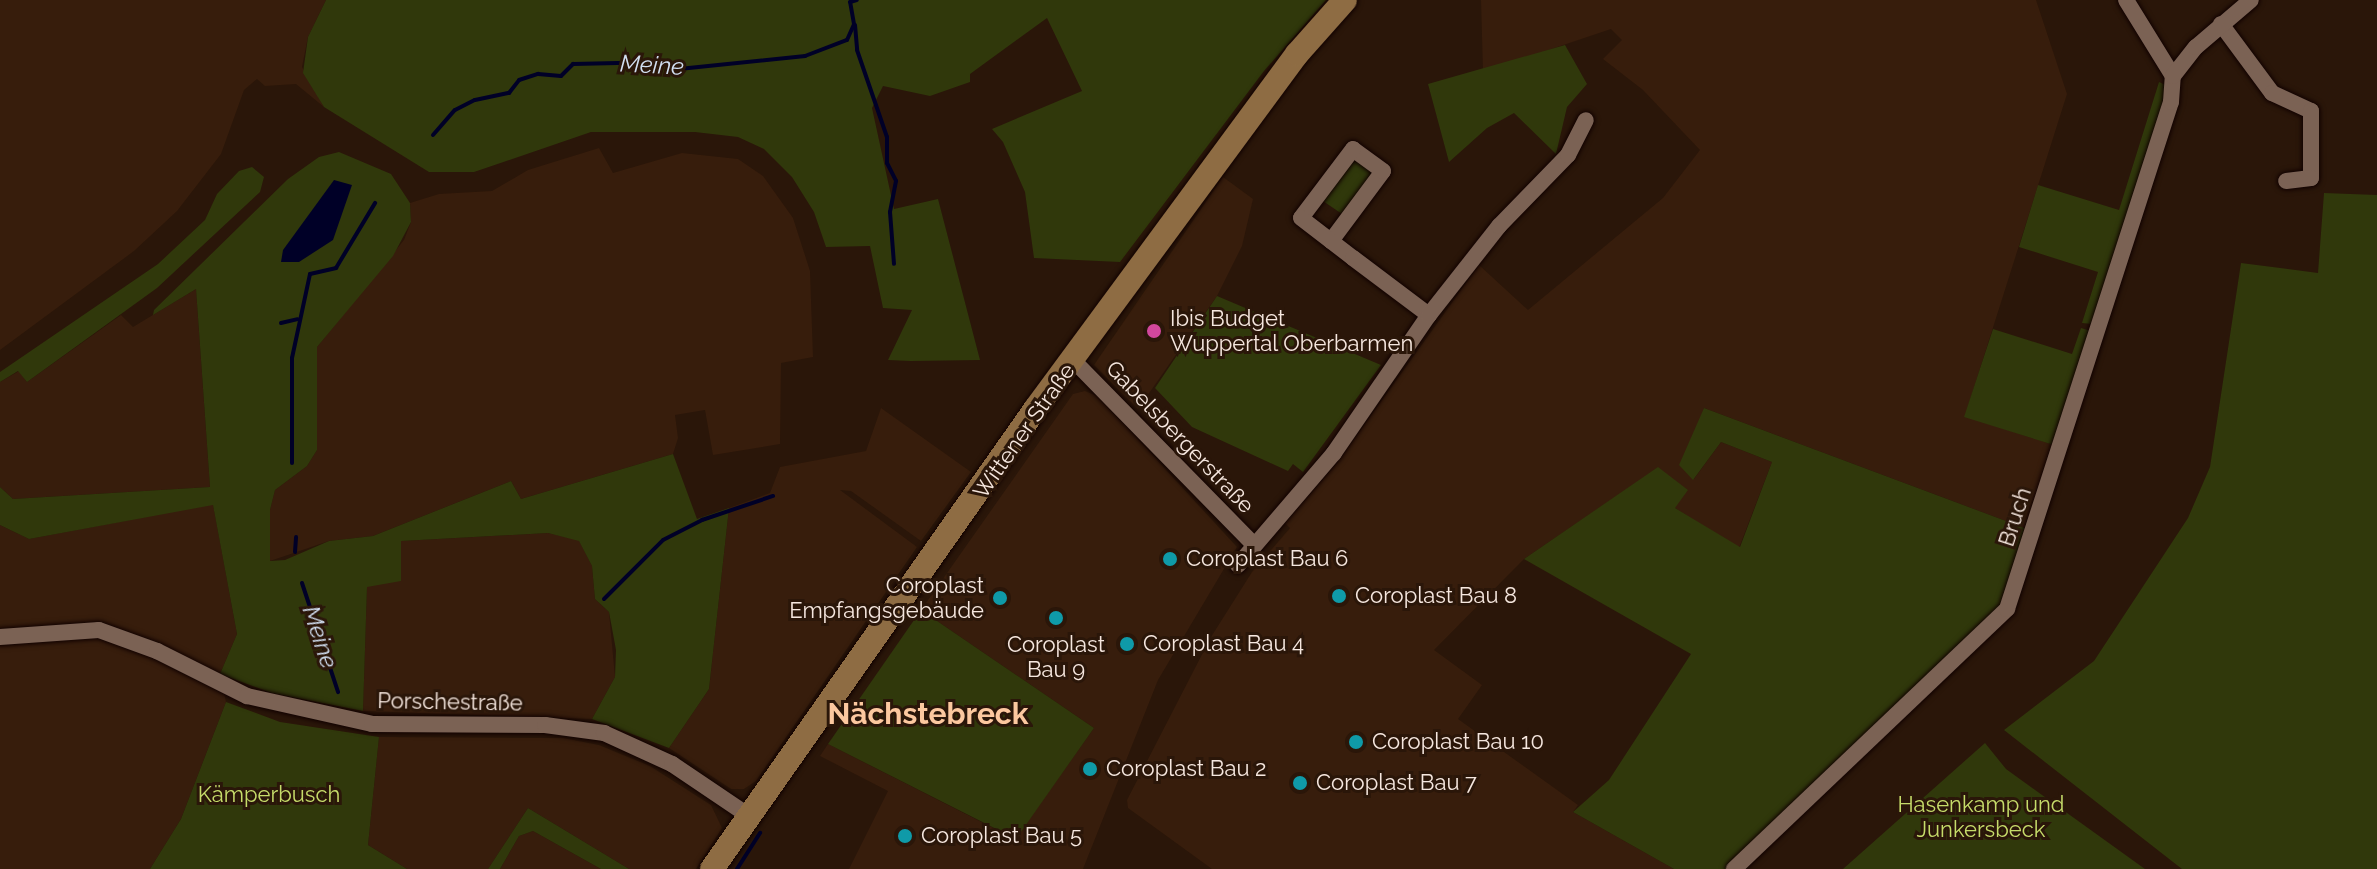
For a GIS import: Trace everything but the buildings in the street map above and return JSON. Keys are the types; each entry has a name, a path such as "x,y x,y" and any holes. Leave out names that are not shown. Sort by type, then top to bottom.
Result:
{"main road":[{"name":"Wittener Straße","path":"712,869 1297,54 1345,0"}],"street":[{"path":"2126,0 2173,76 2221,24 2251,0"},
{"path":"2221,24 2272,93 2311,111 2311,178 2286,181"},
{"name":"Bruch","path":"1734,869 2007,609 2166,117 2173,76"},
{"path":"1238,565 1334,453 1429,315 1499,226 1568,155 1586,120"},
{"path":"1331,241 1383,171 1353,149 1301,218 1331,241 1429,315"},
{"name":"Gabelsbergerstraße","path":"1074,361 1254,545"},
{"name":"Porschestraße","path":"0,637 99,630 147,646 247,696 372,724 545,725 604,733 672,764 749,816"}],"shaded area":[{"path":"0,0 326,0 308,37 302,67 324,107 296,84 265,86 257,79 244,90 221,154 177,211 134,251 0,350"},
{"path":"1481,0 2036,0 2067,94 1965,416 2057,446 2030,530 1704,408 1694,479 1721,442 1772,462 1739,548 1675,508 1658,468 1524,559 1434,650 1482,685 1458,719 1578,805 1573,812 1674,869 1212,869 1128,808 1127,800 1211,637 1252,572 1290,528 1285,523 1337,463 1479,265 1528,310 1663,198 1700,150 1643,90 1603,59 1622,40 1611,29 1483,72"},
{"path":"599,148 613,173 682,153 738,159 763,176 793,218 810,271 813,357 781,363 780,444 713,455 705,410 675,415 678,438 673,454 521,499 511,481 373,536 329,541 270,561 270,510 275,490 307,466 317,450 317,347 404,240 411,222 410,203 439,194 492,191 528,170"},
{"path":"1223,177 1253,199 1242,246 1217,296 1138,409 1094,365"},
{"path":"196,289 210,487 13,499 0,487 0,382 19,371 27,382 121,315 133,327"},
{"path":"1085,391 1099,397 1237,547 1158,680 1083,869 849,869 888,791 820,756 828,744 1015,839 1094,728 921,610 1073,394"},
{"path":"881,408 971,472 921,541 851,491 840,490 917,547 756,781 744,789 731,789 669,748 709,689 729,508 770,493 780,467 866,451"},
{"path":"213,504 237,634 220,674 226,702 181,819 150,869 0,869 0,525 29,539"},
{"path":"548,533 579,540 592,566 595,599 609,612 615,677 592,719 363,711 367,586 401,541"},
{"path":"379,737 563,738 599,745 650,766 711,805 722,828 696,869 629,869 528,808 488,869 407,869 368,845"},
{"path":"533,831 601,869 500,869 519,836"}],"green space":[{"path":"326,0 1326,0 1264,71 1120,262 1034,258 1025,192 1003,142 992,129 1082,91 1047,18 970,74 970,82 930,96 883,86 872,108 894,209 938,199 980,360 911,361 888,360 912,310 883,308 870,246 826,247 814,212 792,177 764,149 738,137 695,132 591,132 474,172 429,172 324,107 303,73 308,37"},
{"path":"1565,45 1587,84 1567,107 1556,154 1514,113 1487,128 1449,162 1428,84"},
{"path":"2159,82 2170,87 2092,324 2082,323 2098,272 2019,247 2038,185 2119,210"},
{"path":"339,152 391,174 410,203 411,222 393,256 317,347 317,450 307,466 275,490 270,510 270,561 285,560 329,541 373,536 511,481 521,499 673,454 697,519 729,508 709,689 669,748 592,719 615,677 616,650 609,612 595,599 592,566 579,541 548,533 401,541 401,581 367,587 363,711 272,693 220,674 237,634 213,505 29,539 0,525 0,487 13,499 210,487 196,289 153,315 154,310 288,179 319,157"},
{"path":"1355,158 1371,166 1374,176 1345,216 1320,199"},
{"path":"252,167 264,177 260,192 157,288 27,382 18,371 0,382 0,372 158,264 205,220 217,194 239,171"},
{"path":"2324,193 2377,195 2377,869 2182,869 2004,730 2094,661 2188,518 2210,467 2241,263 2318,273"},
{"path":"1217,296 1381,365 1303,472 1293,464 1288,471 1192,427 1155,388"},
{"path":"2081,328 2094,332 2057,446 1964,417 1993,329 2072,354"},
{"path":"1704,408 2030,530 2008,594 1989,622 1729,869 1674,869 1573,812 1609,780 1691,654 1524,559 1658,467 1688,490 1675,508 1740,547 1772,462 1721,442 1693,480 1679,465"},
{"path":"921,610 1094,728 1016,839 828,744"},
{"name":"Kämperbusch","path":"226,702 280,722 379,737 368,845 407,869 150,869 181,819"},
{"name":"Hasenkamp und Junkersbeck","path":"1985,743 2006,769 2145,869 1843,869"},
{"path":"528,808 629,869 601,869 533,831 519,836 500,869 488,869"}],"water":[{"path":"334,180 352,185 333,240 299,262 281,262 283,250"}],"waterway":[{"name":"Meine","path":"433,135 455,110 475,100 509,93 519,80 538,74 561,76 573,64 662,62 679,69 805,56 847,40 854,24 850,2 857,0"},
{"path":"855,25 857,50 887,137 887,163 896,181 890,212 894,264"},
{"name":"Meine","path":"292,463 292,358 310,274 336,268 375,203"},
{"path":"281,323 298,319"},
{"path":"604,599 663,540 702,520 773,496"},
{"name":"Meine","path":"295,552 296,537"},
{"name":"Meine","path":"302,583 338,692"},
{"path":"737,869 760,833"}],"place":[{"name":"Ibis Budget Wuppertal Oberbarmen","path":"1154,331"},
{"name":"Coroplast Bau 6","path":"1170,559"},
{"name":"Coroplast Bau 8","path":"1339,596"},
{"name":"Coroplast Empfangsgebäude","path":"1000,598"},
{"name":"Coroplast Bau 9","path":"1056,618"},
{"name":"Coroplast Bau 4","path":"1127,644"},
{"name":"Coroplast Bau 10","path":"1356,742"},
{"name":"Coroplast Bau 2","path":"1090,769"},
{"name":"Coroplast Bau 7","path":"1300,783"},
{"name":"Coroplast Bau 5","path":"905,836"}],"district":[{"name":"Nächstebreck","path":"928,714"}]}
